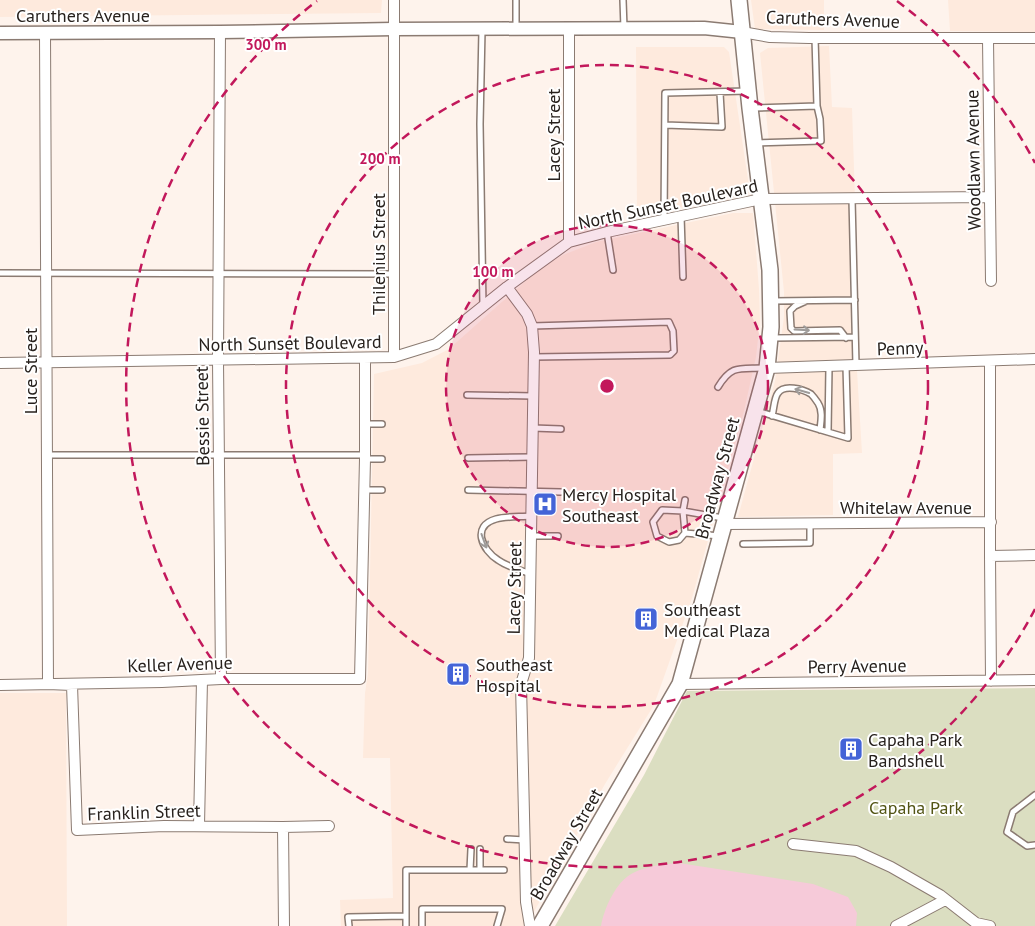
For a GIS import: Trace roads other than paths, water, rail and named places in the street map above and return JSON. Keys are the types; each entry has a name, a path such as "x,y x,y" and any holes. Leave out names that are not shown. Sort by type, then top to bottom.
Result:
{"main road":[{"name":"Broadway Street","path":"540,926 680,684 767,368 772,302 739,0"}],"street":[{"name":"Thilenius Street","path":"394,0 394,357"},
{"name":"Caruthers Avenue","path":"0,33 704,28 770,37 1035,38"},
{"name":"Lacey Street","path":"569,29 569,242"},
{"name":"Bessie Street","path":"220,32 218,360 221,678"},
{"name":"Luce Street","path":"45,33 48,684"},
{"name":"Woodlawn Avenue","path":"988,39 991,281"},
{"name":"North Sunset Boulevard","path":"0,363 394,357 436,344 507,287 569,242 761,199 990,197"},
{"name":"Lacey Street","path":"507,287 527,314 532,326 534,357 529,658 521,684 526,902 530,926"},
{"path":"363,490 365,358"},
{"name":"Penny","path":"767,368 1035,359"},
{"path":"990,361 991,522"},
{"name":"Keller Avenue","path":"0,685 221,678 360,679 363,490"},
{"name":"Whitelaw Avenue","path":"723,526 810,523 991,522 992,681"},
{"path":"990,556 1035,555"},
{"path":"199,826 202,680"},
{"name":"Perry Avenue","path":"680,684 1035,680"},
{"name":"Franklin Street","path":"48,684 72,685 77,830 164,826 329,826"},
{"path":"283,827 284,926"},
{"path":"794,844 856,851 891,868 945,900 976,923 990,926"},
{"path":"896,926 945,900"}],"lane":[{"path":"516,0 516,29"},
{"path":"624,0 624,29"},
{"path":"482,29 480,124 483,306"},
{"path":"754,143 821,140 817,106 816,38"},
{"path":"664,220 665,93 748,91"},
{"path":"665,125 722,127 720,93"},
{"path":"750,108 817,106"},
{"path":"755,411 848,438 851,366 855,338 852,198"},
{"path":"681,216 683,277"},
{"path":"607,232 613,270"},
{"path":"0,273 394,274"},
{"path":"772,302 855,300"},
{"path":"806,301 794,306 790,311 791,328 794,331 840,330 846,338"},
{"path":"532,326 669,322 673,331 674,351 670,355 534,357"},
{"path":"770,338 855,338"},
{"path":"828,432 829,366"},
{"path":"718,387 726,374 738,369 767,368"},
{"path":"772,416 776,396 782,389 786,387 806,392 812,394 819,404 820,430"},
{"path":"467,395 533,396"},
{"path":"365,424 382,424"},
{"path":"533,428 561,429"},
{"path":"46,455 219,455 365,457 382,459"},
{"path":"468,458 532,457"},
{"path":"363,490 382,490"},
{"path":"468,490 561,492"},
{"path":"685,500 683,511 685,533"},
{"path":"662,510 683,511 701,516 723,526 685,533 679,540 669,542 657,536 654,522 662,510"},
{"path":"530,574 496,560 481,538 481,531 486,524 494,519 531,516"},
{"path":"743,544 810,543 810,523"},
{"path":"531,536 558,536"},
{"path":"1035,795 1013,812 1007,832 1027,846 1035,845"},
{"path":"507,839 525,840"},
{"path":"470,870 471,849"},
{"path":"480,850 480,870"},
{"path":"406,926 406,870 504,870"},
{"path":"422,926 422,909 502,909 497,926"},
{"path":"349,926 348,917 406,916"}],"place":[{"name":"Mercy Hospital Southeast","path":"545,504"},
{"name":"Southeast Medical Plaza","path":"646,619"},
{"name":"Southeast Hospital","path":"458,674"},
{"name":"Capaha Park Bandshell","path":"851,749"}],"park label":[{"name":"Capaha Park","path":"916,807"}]}
